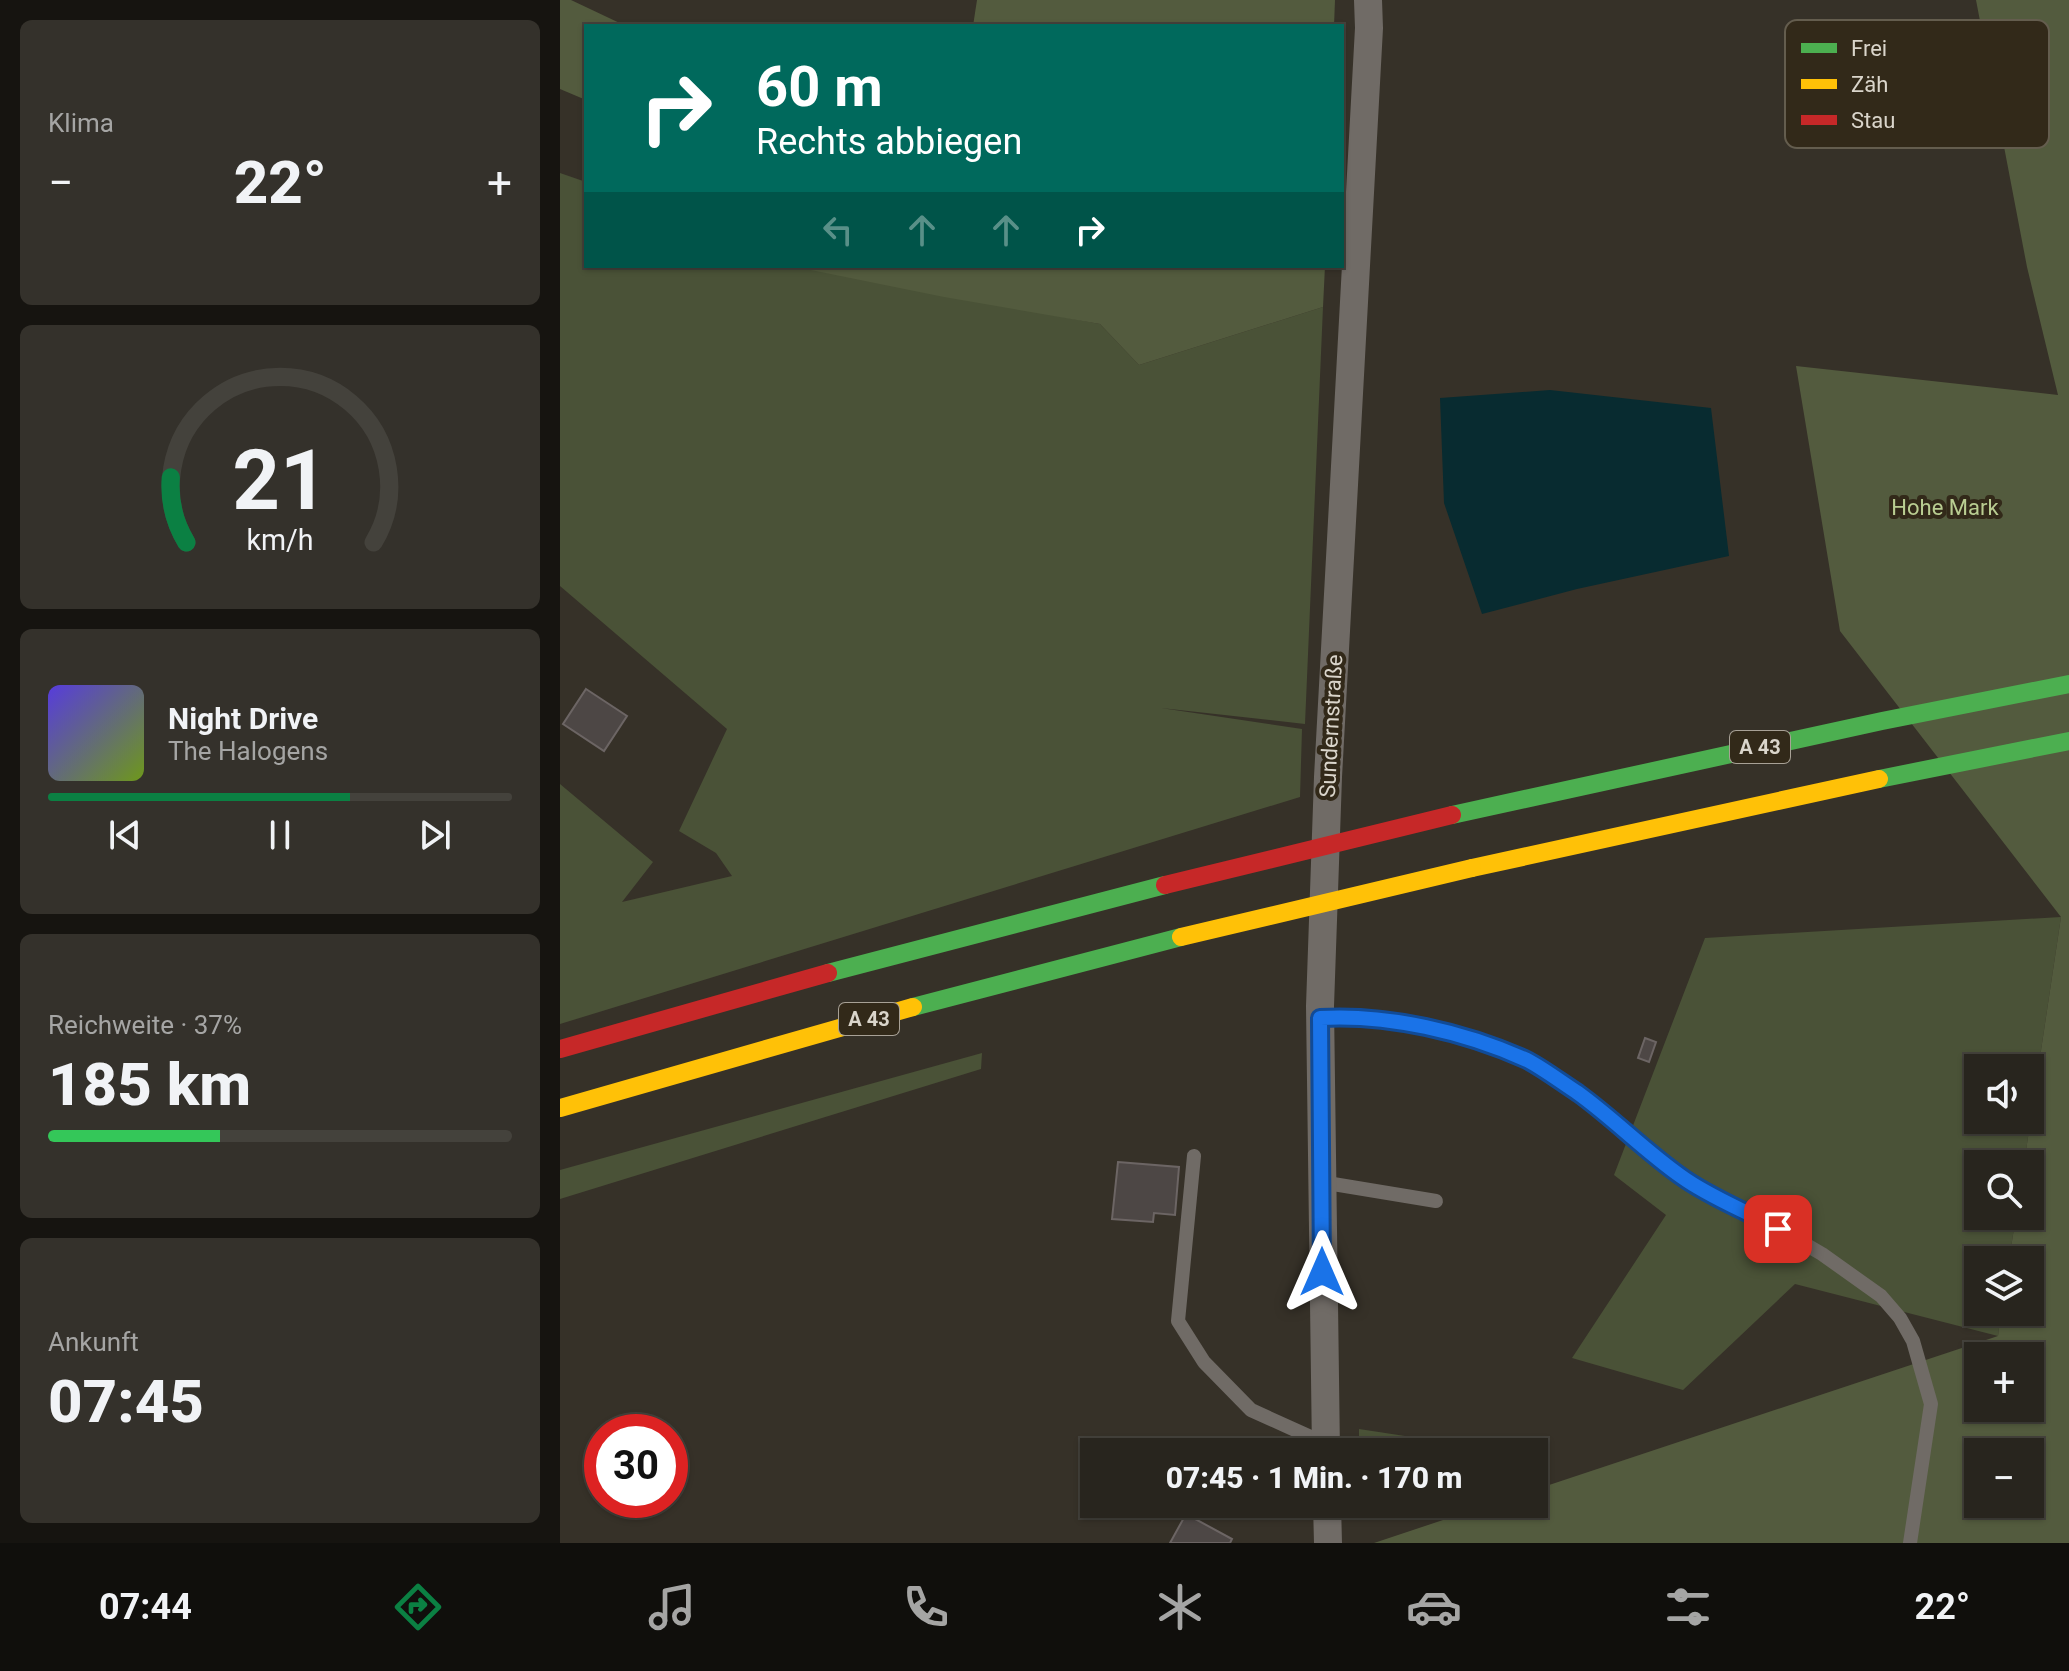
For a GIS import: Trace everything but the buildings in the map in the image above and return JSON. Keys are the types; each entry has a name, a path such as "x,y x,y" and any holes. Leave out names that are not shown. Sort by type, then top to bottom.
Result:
{"highway":[{"name":"A 43","path":"560,1049 874,960 1452,815 1882,721 2069,684"},
{"name":"A 43","path":"560,1108 878,1016 1181,937 1472,868 2069,741"}],"street":[{"name":"Sundernstraße","path":"1326,1438 1320,1018 1328,777 1369,28 1368,0"},
{"path":"1327,1518 1328,1543"}],"lane":[{"path":"1320,1018 1354,1016 1435,1030 1482,1043 1528,1061 1620,1125 1683,1178 1822,1254 1881,1296 1900,1318 1913,1341 1931,1404 1910,1543"},
{"path":"1194,1156 1178,1321 1204,1362 1251,1410 1306,1438"},
{"path":"1321,1182 1436,1201"}],"green space":[{"path":"560,0 571,0 622,24 584,24 584,99 560,89"},
{"path":"977,0 1335,0 1334,24 973,24"},
{"name":"Hohe Mark","path":"1976,0 2069,0 2069,1543 1374,1543 1449,1518 1548,1518 1548,1485 1964,1347 1964,1422 2044,1422 2044,1342 1980,1342 1998,1336 1999,1326 2044,1326 2044,1246 2011,1246 2014,1230 2044,1230 2044,1150 2026,1150 2028,1134 2044,1134 2044,1054 2040,1054 2061,917 1840,631 1796,366 2058,395 2027,267 2004,148 2049,148 2049,20 1980,20"},
{"path":"560,173 584,181 584,268 807,268 1100,324 1139,365 1323,307 1305,724 1161,708 1302,729 1300,797 560,1024 560,784 653,862 622,902 732,876 716,853 679,831 727,729 560,586"},
{"path":"801,268 1325,268 1323,307 1139,365 1100,324"},
{"path":"2061,917 2040,1054 1964,1054 1964,1134 2028,1134 2026,1150 1964,1150 1964,1230 2014,1230 2011,1246 1964,1246 1964,1326 1999,1326 1998,1336 1795,1284 1683,1390 1572,1358 1666,1215 1614,1175 1705,938"},
{"path":"982,1053 981,1069 560,1199 560,1170"},
{"path":"1359,1429 1418,1438 1359,1438"}],"water":[{"path":"1550,390 1711,408 1729,556 1577,589 1482,614 1444,503 1440,398"}],"traffic: fast":[{"path":"1452,815 1882,721 2069,684"},
{"path":"1879,779 2069,741"},
{"path":"828,973 1165,885"},
{"path":"913,1007 1181,937"}],"traffic: slow":[{"path":"1472,868 1879,779"},
{"path":"1181,937 1472,868"},
{"path":"560,1108 913,1007"}],"traffic: jam":[{"path":"1165,885 1452,815"},
{"path":"560,1049 828,973"}],"route":[{"path":"1322,1272 1320,1018 1354,1016 1435,1030 1482,1043 1528,1061 1579,1094 1683,1178 1778,1229"}]}
